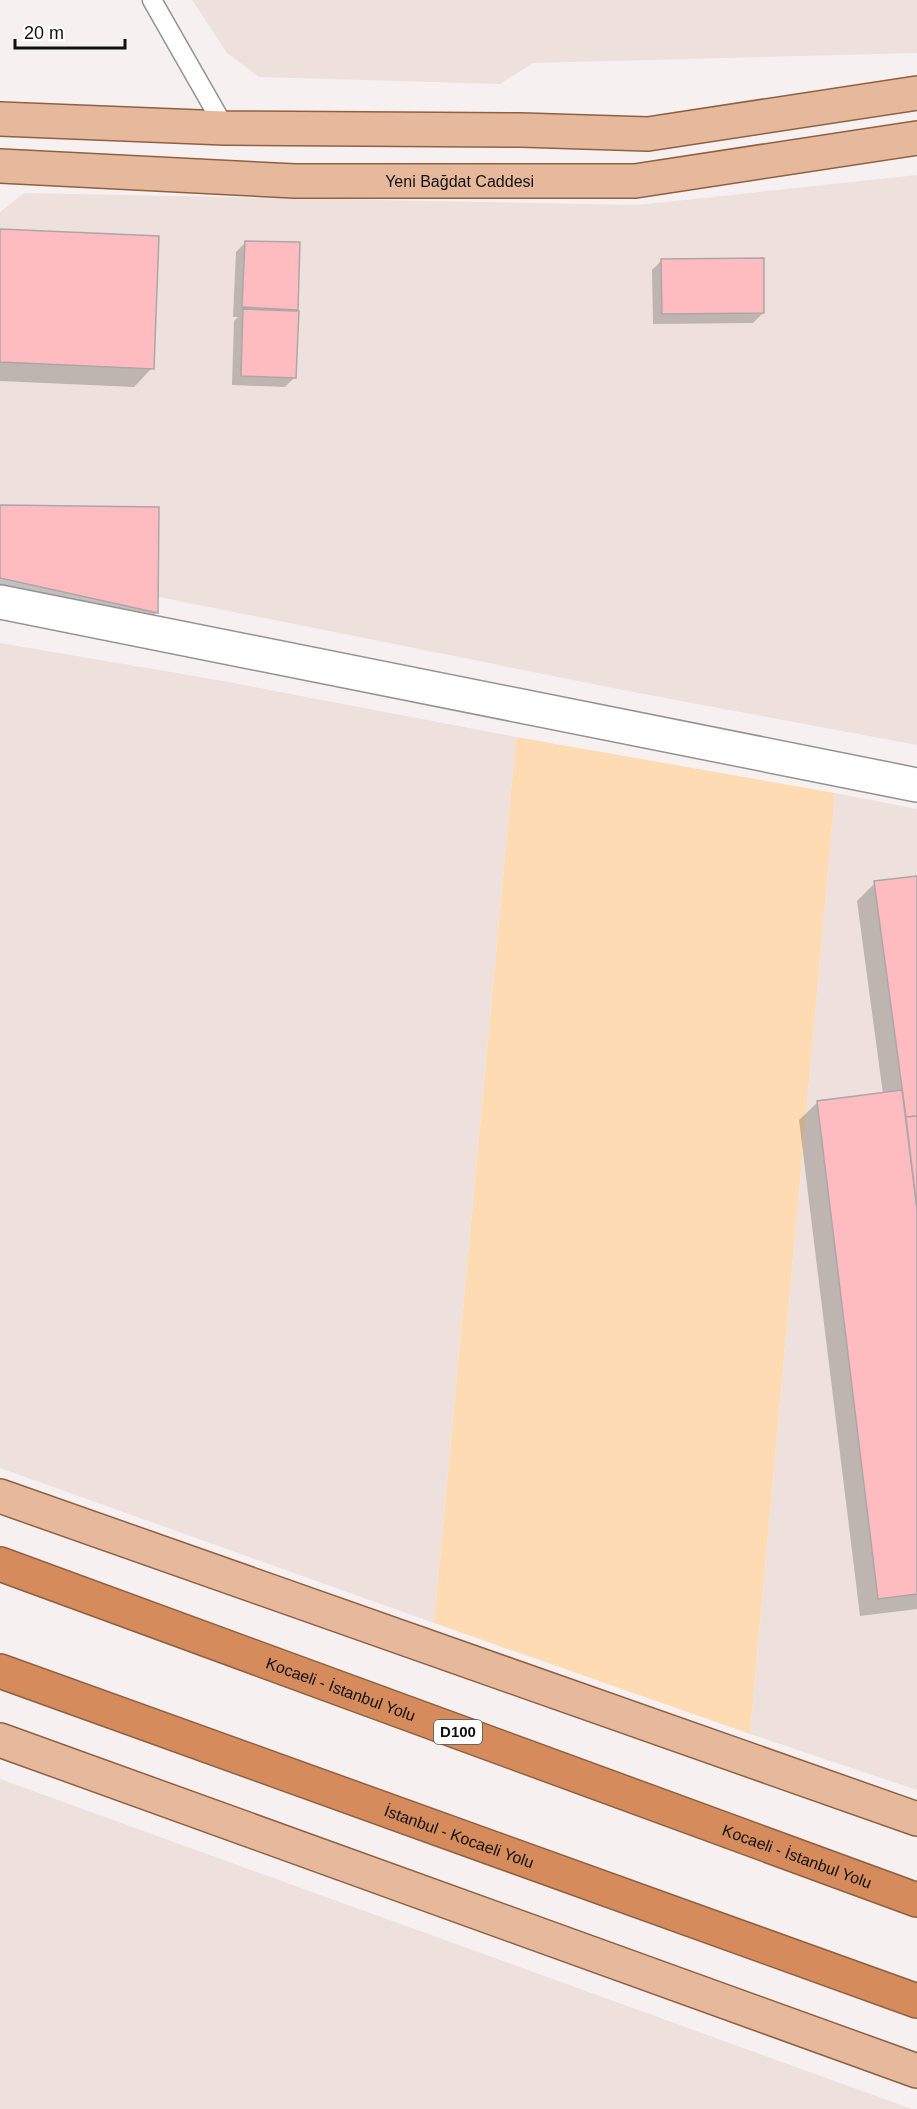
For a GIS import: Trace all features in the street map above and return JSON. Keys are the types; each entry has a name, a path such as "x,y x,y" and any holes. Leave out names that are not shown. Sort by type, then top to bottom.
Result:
{"highway":[{"name":"Kocaeli - İstanbul Yolu","path":"0,1564 917,1900"},
{"name":"İstanbul - Kocaeli Yolu","path":"0,1671 917,2001"}],"main road":[{"path":"0,119 225,128 521,130 648,134 917,93"},
{"name":"Yeni Bağdat Caddesi","path":"0,166 295,181 635,181 917,138"},
{"path":"0,1496 917,1819"},
{"path":"0,1740 917,2071"}],"street":[{"path":"0,602 917,785"}],"lane":[{"path":"152,0 225,128"}],"shaded area":[{"path":"192,0 917,0 917,53 533,63 500,84 259,77 227,53"},
{"path":"917,175 917,745 633,692 24,570 0,540 0,212 24,193 637,205"},
{"path":"0,643 218,680 516,737 434,1623 0,1468"},
{"path":"516,737 835,793 750,1734 434,1623"},
{"path":"835,793 917,809 917,1790 750,1734"},
{"path":"0,1779 912,2109 0,2109"}],"building":[{"path":"0,229 159,236 154,369 0,362"},
{"path":"245,241 300,242 298,310 242,307"},
{"path":"764,258 764,313 662,314 661,259"},
{"path":"243,309 299,311 296,378 241,376"},
{"path":"0,505 159,507 158,613 0,578"},
{"path":"917,876 917,1116 906,1117 874,881"},
{"path":"902,1090 917,1209 917,1594 878,1599 817,1101"},
{"path":"917,1116 917,1209 906,1117"}]}
